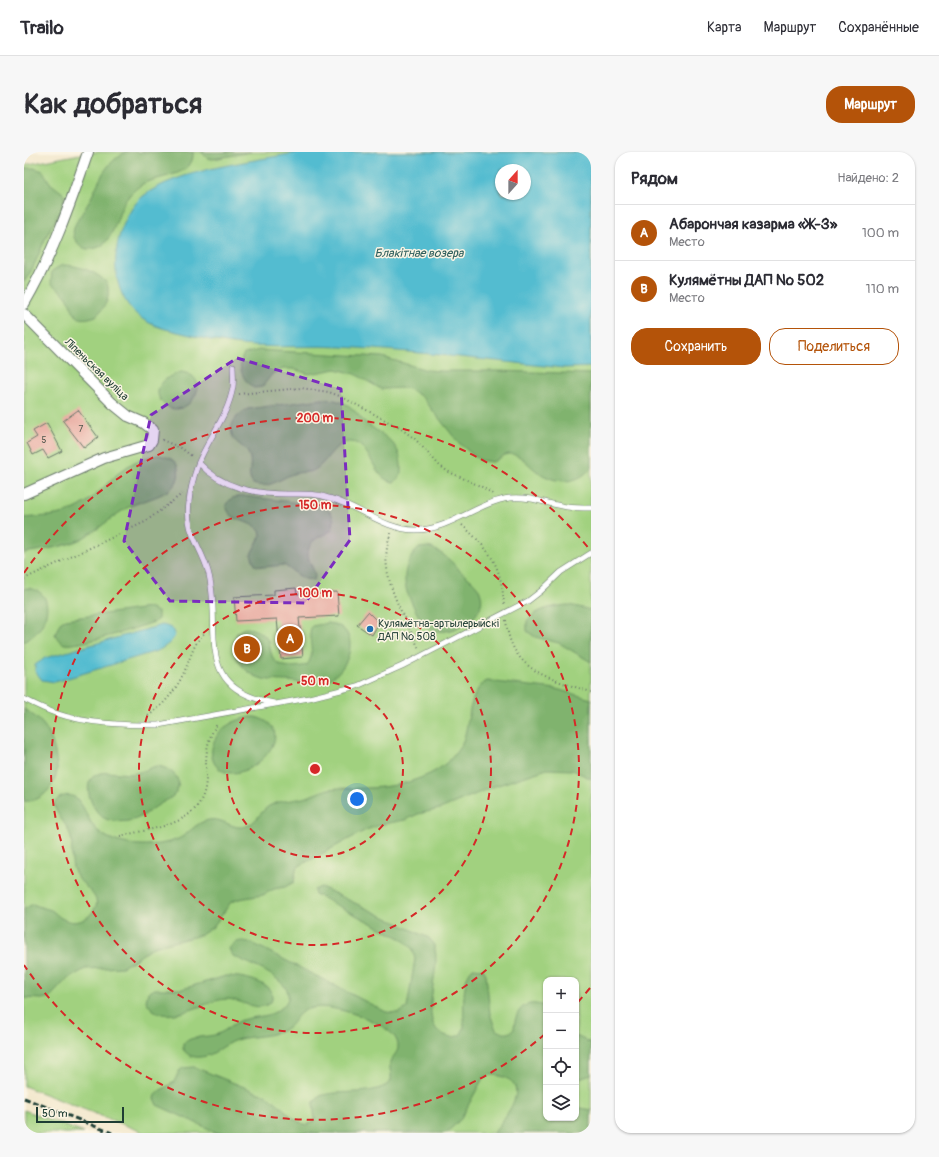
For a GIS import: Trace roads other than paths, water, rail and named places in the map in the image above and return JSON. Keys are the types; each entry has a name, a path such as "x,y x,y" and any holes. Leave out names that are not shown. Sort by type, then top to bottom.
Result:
{"street":[{"path":"24,304 37,282 58,238 88,152"},
{"name":"Ліпеньская вуліца","path":"24,314 112,403 128,416 149,426 153,430 153,438 149,445 144,448 104,458 24,494"}],"lane":[{"path":"233,366 233,386 231,395 222,420 199,463 193,482 188,519 191,535 208,570 213,605 214,648 217,663 224,677 233,687 245,695 260,700 278,703"},
{"path":"199,463 217,480 229,486 262,492 313,494 327,497 343,502 394,526 418,530 429,528 500,500 523,498 566,507 591,508"},
{"path":"24,699 70,717 136,725 180,722 333,693 357,686 381,676 528,601 561,572 591,553"}],"water":[{"name":"Блакітнае возера","path":"300,152 591,152 591,367 565,368 342,347 276,347 245,345 171,331 145,321 132,310 125,301 117,280 117,245 124,224 135,204 138,200 157,187 175,179 217,167"},
{"path":"162,625 174,630 175,634 174,638 167,645 157,651 55,682 42,680 35,671 35,665 45,658"}],"railway":[{"path":"24,1098 112,1133"}],"place":[{"name":"Кулямётна-артылерыйскі ДАП № 508","path":"370,629"},
{"name":"Абарончая казарма «Ж-З»","path":"290,639"},
{"name":"Кулямётны ДАП № 502","path":"247,649"}]}
